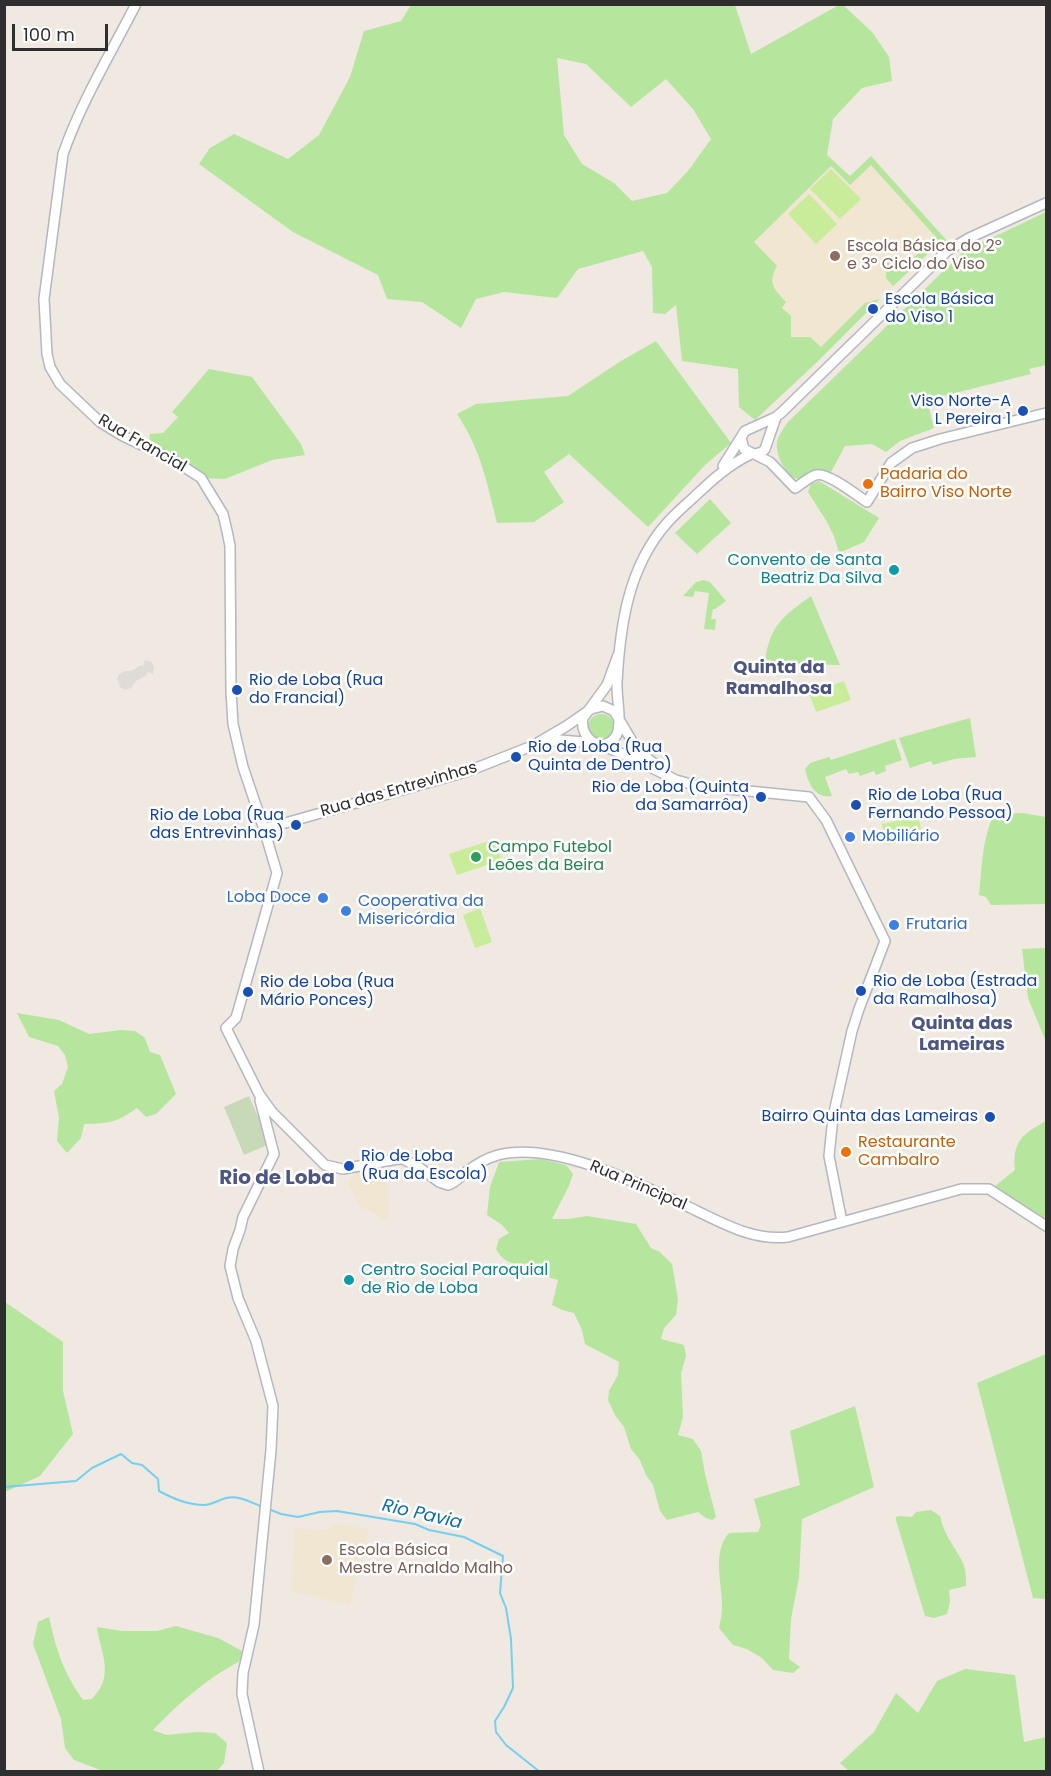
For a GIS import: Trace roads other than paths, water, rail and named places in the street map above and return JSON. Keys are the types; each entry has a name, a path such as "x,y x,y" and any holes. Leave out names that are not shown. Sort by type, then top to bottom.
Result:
{"street":[{"name":"Rua Francial","path":"136,4 75,124 63,154 44,299 47,354 50,367 60,384 82,406 100,422 123,436 175,461 201,478 223,514 230,546 233,724 243,767 277,873 236,1018 226,1028 268,1114"},
{"path":"714,478 745,431 776,417 947,251 969,238 1047,203"},
{"path":"741,438 742,446 777,468 795,488 816,474 821,474 867,502 891,463 912,448 1047,413"},
{"path":"618,655 607,685 586,712 582,724 583,731 590,741 596,743 602,744 614,739 618,734 620,721 616,695 618,655 632,586 642,560 667,524 714,478 732,464 762,452 768,443 776,417"},
{"path":"753,427 765,432 771,457 777,468"},
{"path":"586,712 597,706 614,711 638,751 676,780 698,786 809,797 822,813 885,941 852,1031 833,1117 829,1156 842,1222"},
{"name":"Rua das Entrevinhas","path":"532,746 586,712"},
{"name":"Rua das Entrevinhas","path":"264,829 465,772 532,746 560,740 596,743 676,780"},
{"path":"259,1772 242,1694 243,1673 254,1624 272,1450 273,1406 256,1341 238,1298 230,1266 232,1249 243,1217 274,1154 268,1114"},
{"name":"Rua Principal","path":"268,1114 325,1165 343,1169 403,1159 445,1185 451,1184 484,1160 497,1155 523,1151 538,1152 616,1174 752,1235 775,1239 961,1189 989,1189 1047,1226"}],"waterway":[{"name":"Rio Pavia","path":"4,1487 76,1481 92,1468 121,1454 132,1463 142,1465 158,1479 159,1491 176,1499 205,1505 232,1497 260,1506"},
{"name":"Rio Pavia","path":"271,1510 298,1517 337,1511 415,1524 429,1530 464,1537 503,1556 500,1593 506,1608 511,1639 513,1688 495,1721 496,1732 506,1745 540,1772"}],"place":[{"name":"Escola Básica do 2º e 3º Ciclo do Viso","path":"835,256"},
{"name":"Escola Básica do Viso 1","path":"873,309"},
{"name":"Viso Norte-A L Pereira 1","path":"1023,411"},
{"name":"Padaria do Bairro Viso Norte","path":"868,484"},
{"name":"Convento de Santa Beatriz Da Silva","path":"894,570"},
{"name":"Rio de Loba (Rua do Francial)","path":"237,690"},
{"name":"Rio de Loba (Rua Quinta de Dentro)","path":"516,757"},
{"name":"Rio de Loba (Quinta da Samarrôa)","path":"761,797"},
{"name":"Rio de Loba (Rua Fernando Pessoa)","path":"856,805"},
{"name":"Rio de Loba (Rua das Entrevinhas)","path":"296,825"},
{"name":"Mobiliário","path":"850,837"},
{"name":"Campo Futebol Leões da Beira","path":"476,857"},
{"name":"Loba Doce","path":"323,898"},
{"name":"Cooperativa da Misericórdia","path":"346,911"},
{"name":"Frutaria","path":"894,925"},
{"name":"Rio de Loba (Estrada da Ramalhosa)","path":"861,991"},
{"name":"Rio de Loba (Rua Mário Ponces)","path":"248,992"},
{"name":"Bairro Quinta das Lameiras","path":"990,1117"},
{"name":"Restaurante Cambalro","path":"846,1152"},
{"name":"Rio de Loba (Rua da Escola)","path":"349,1166"},
{"name":"Centro Social Paroquial de Rio de Loba","path":"349,1280"},
{"name":"Escola Básica Mestre Arnaldo Malho","path":"327,1560"}],"district":[{"name":"Quinta da Ramalhosa","path":"779,678"},
{"name":"Quinta das Lameiras","path":"962,1034"},
{"name":"Rio de Loba","path":"277,1179"}]}
